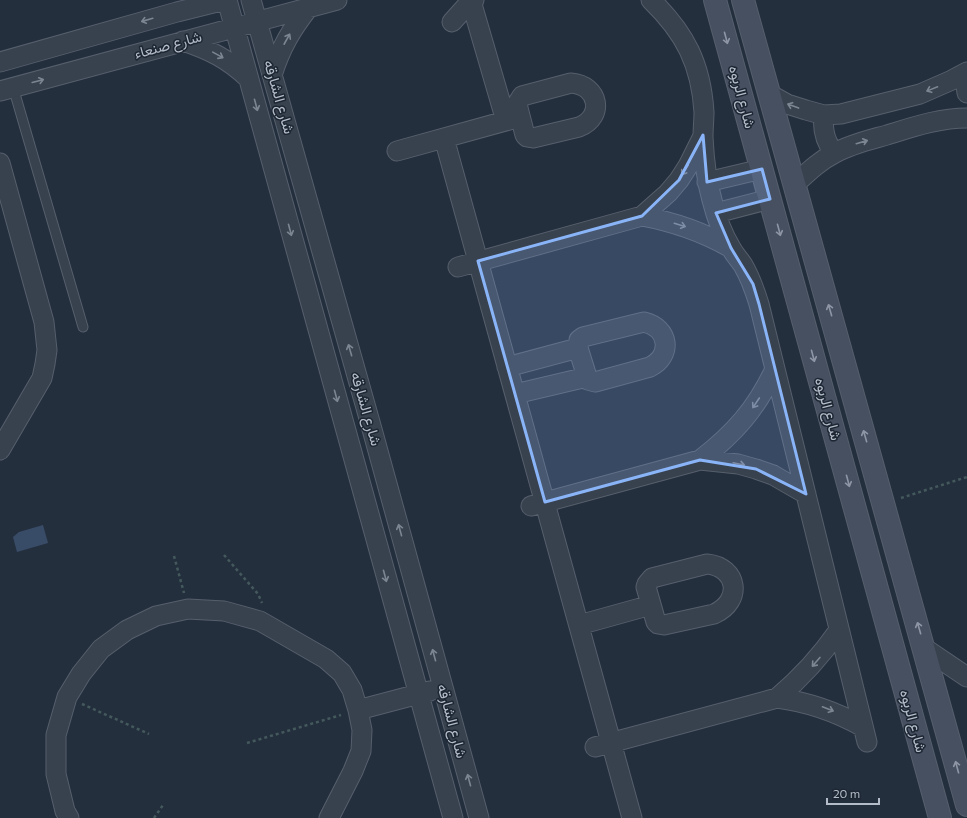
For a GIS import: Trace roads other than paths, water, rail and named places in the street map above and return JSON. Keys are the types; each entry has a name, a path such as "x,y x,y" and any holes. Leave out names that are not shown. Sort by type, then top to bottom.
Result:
{"street":[{"name":"شارع صنعاء","path":"0,62 182,6 226,0"},
{"name":"شارع الشارقه","path":"226,0 452,818"},
{"name":"شارع الشارقه","path":"251,0 370,422 479,818"},
{"name":"شارع صنعاء","path":"4,88 337,0"},
{"path":"397,151 513,119 473,0 452,22"},
{"path":"603,745 777,698 807,703 836,712 865,734 759,304 753,284 731,248 716,213 707,182 704,159 704,114 702,92 697,71 690,51 675,26 667,15 651,0"},
{"name":"شارع الربوه","path":"715,0 940,818"},
{"name":"شارع الربوه","path":"743,0 967,805"},
{"path":"272,74 286,39 309,7"},
{"path":"184,41 202,47 218,55 234,65 248,78"},
{"path":"769,94 787,104 824,115 841,114 920,94 967,72"},
{"path":"967,76 967,93"},
{"path":"824,115 824,134 834,153"},
{"path":"794,185 834,153 850,146 931,122 967,118"},
{"path":"642,216 668,193 679,180 694,156 703,135"},
{"path":"444,138 515,394 538,504 579,625 603,745 632,818"},
{"path":"0,164 44,322 47,350 42,378 0,450"},
{"path":"707,182 762,169"},
{"path":"716,213 770,198"},
{"path":"458,267 642,216 688,228 718,240 731,248"},
{"path":"793,282 820,276"},
{"path":"644,322 657,327 664,339 665,346 661,359 656,364 595,382 588,380 578,348 579,340 583,337 644,322"},
{"path":"507,367 578,348"},
{"path":"700,460 731,435 744,420 756,404 775,369"},
{"path":"515,394 587,377"},
{"path":"345,428 370,422"},
{"path":"538,504 700,460 738,464 756,468 773,475 806,494"},
{"path":"866,550 894,542"},
{"path":"579,625 651,605"},
{"path":"69,818 65,811 56,774 56,734 67,697 81,674 101,649 127,630 156,616 188,609 224,611 260,621 326,659 342,672 352,690 358,710 362,730 361,751 353,771 329,818"},
{"path":"777,698 811,667 839,630"},
{"path":"924,648 967,677"},
{"path":"358,710 443,688"}],"lane":[{"path":"4,88 83,327"}],"water":[{"path":"43,525 48,543 17,552 13,537 19,532"}]}
